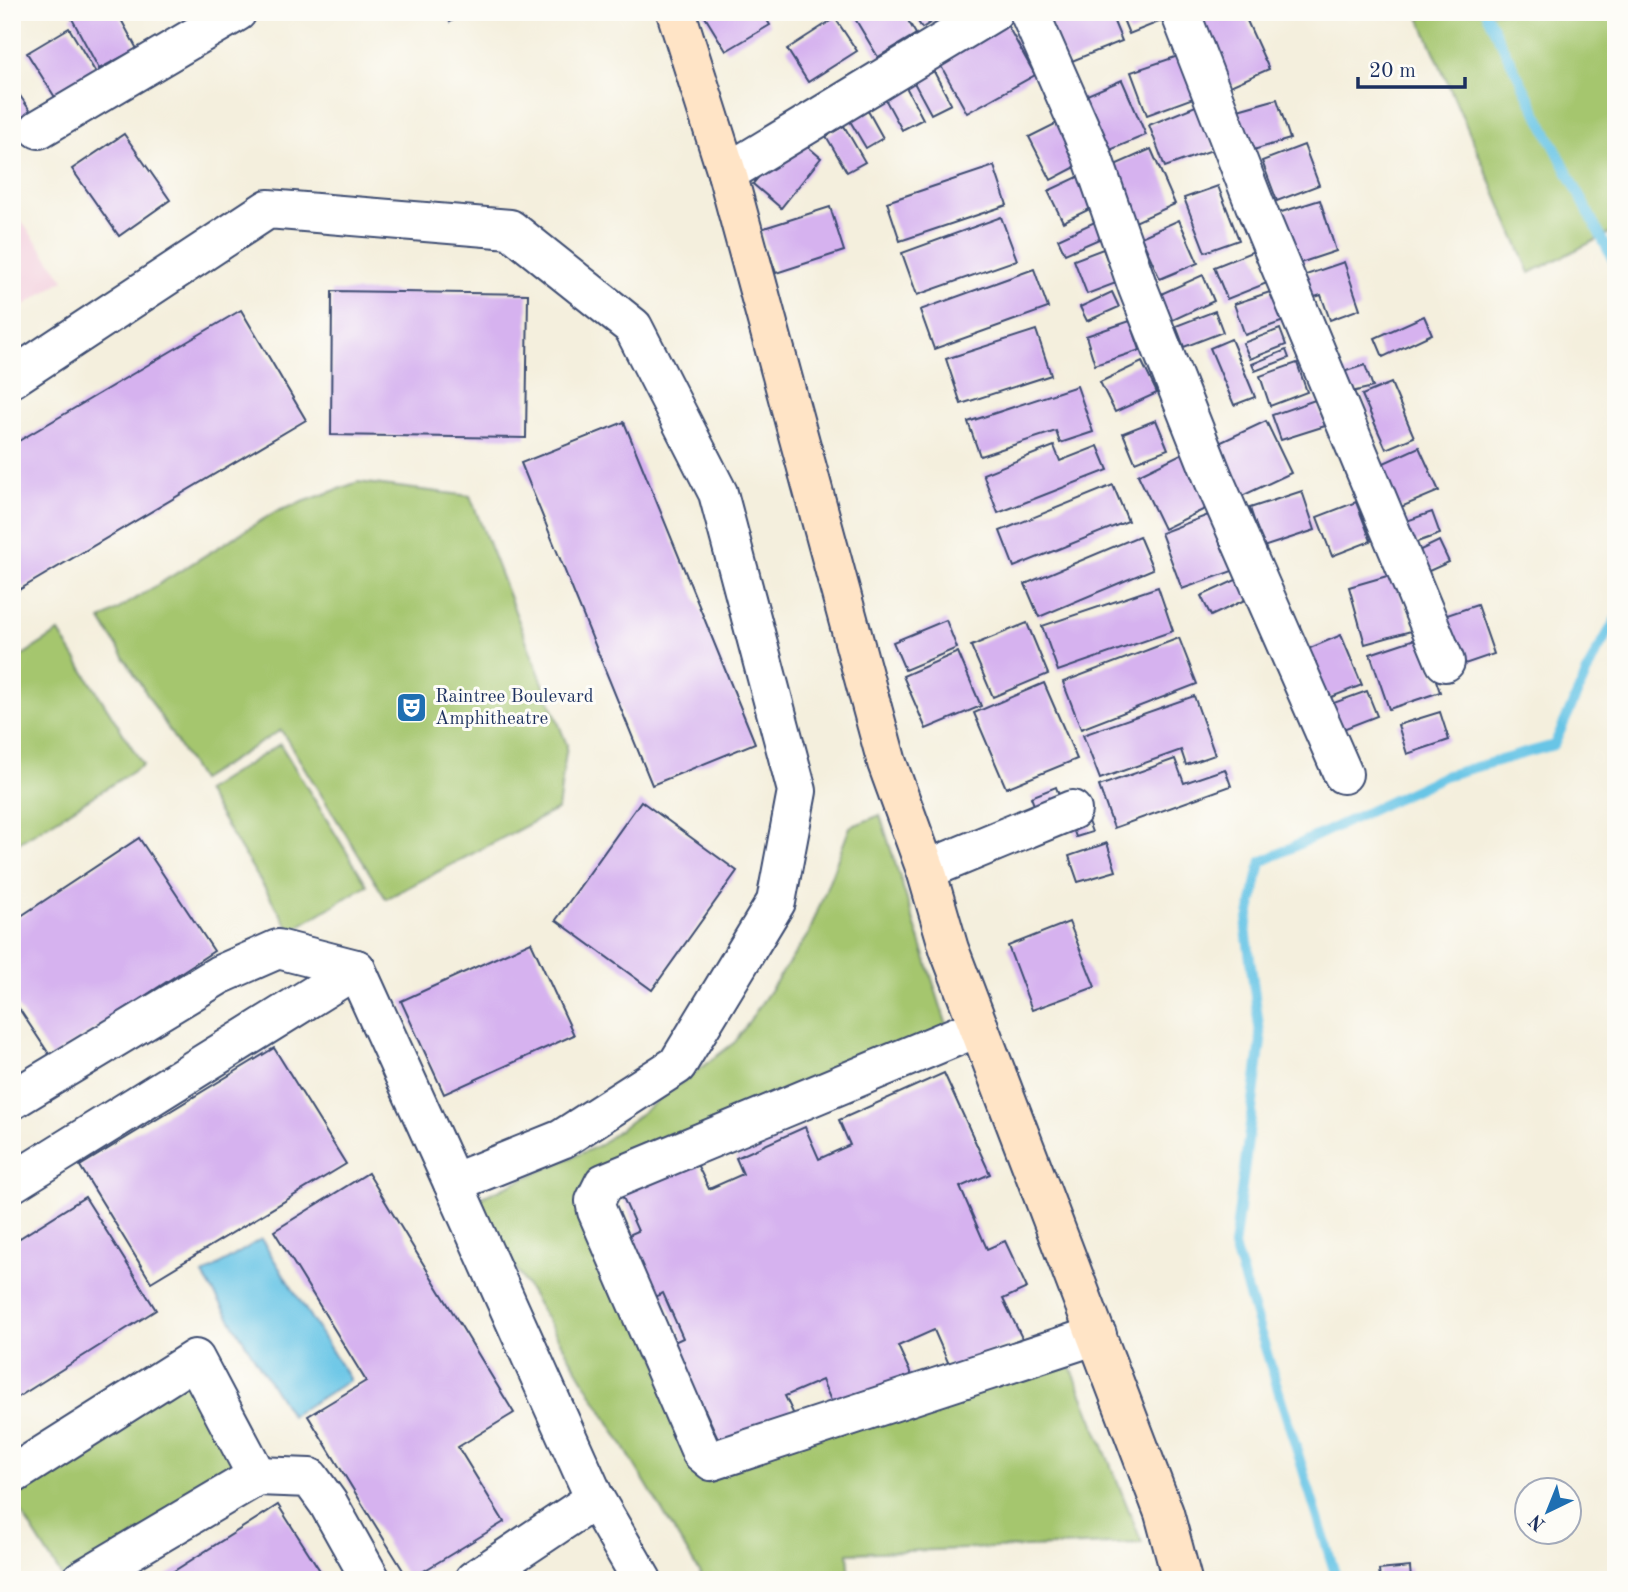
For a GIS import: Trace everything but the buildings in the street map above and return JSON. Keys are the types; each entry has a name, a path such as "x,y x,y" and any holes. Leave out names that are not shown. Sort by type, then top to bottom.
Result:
{"street":[{"path":"676,12 727,173 887,763 926,870 948,949 1164,1513 1182,1580"},
{"path":"727,173 993,12"},
{"path":"1029,12 1091,153 1138,288 1214,480 1343,774"},
{"path":"1180,12 1255,205 1445,662"},
{"path":"39,128 222,16"},
{"path":"12,378 268,209 510,229 633,327 718,493 797,791 776,902 677,1065 562,1139 453,1183"},
{"path":"926,870 1072,810"},
{"path":"12,1100 219,975 278,948 356,969"},
{"path":"356,969 595,1499 642,1580"},
{"path":"12,1183 356,969"},
{"path":"979,1027 604,1183 595,1201 597,1211 701,1452 712,1461 1097,1335"},
{"path":"12,1475 195,1359 257,1476"},
{"path":"81,1580 257,1476 310,1478 328,1503 372,1580"},
{"path":"474,1580 595,1499"}],"shaded area":[{"path":"12,208 64,280 12,313"}],"green space":[{"path":"1417,12 1616,12 1616,230 1530,273"},
{"name":"Raintree Boulevard Amphitheatre","path":"358,482 470,496 567,745 558,809 386,899 281,730 200,780 101,620 275,512"},
{"path":"59,632 143,765 12,847 12,662"},
{"path":"280,744 367,885 291,931 205,791"},
{"path":"880,815 954,1048 584,1194 707,1471 1063,1347 1142,1543 848,1553 850,1580 704,1580 475,1200 598,1146 735,1042 809,933 850,827"},
{"path":"185,1381 241,1470 64,1580 12,1498 12,1489"}],"water":[{"path":"261,1239 350,1380 291,1416 203,1275"}],"waterway":[{"path":"1485,12 1616,266"},
{"path":"1337,1580 1234,1247 1261,1041 1246,929 1261,862 1444,776 1554,745 1594,657 1616,619"}],"place":[{"name":"Raintree Boulevard Amphitheatre","path":"412,708"}]}
